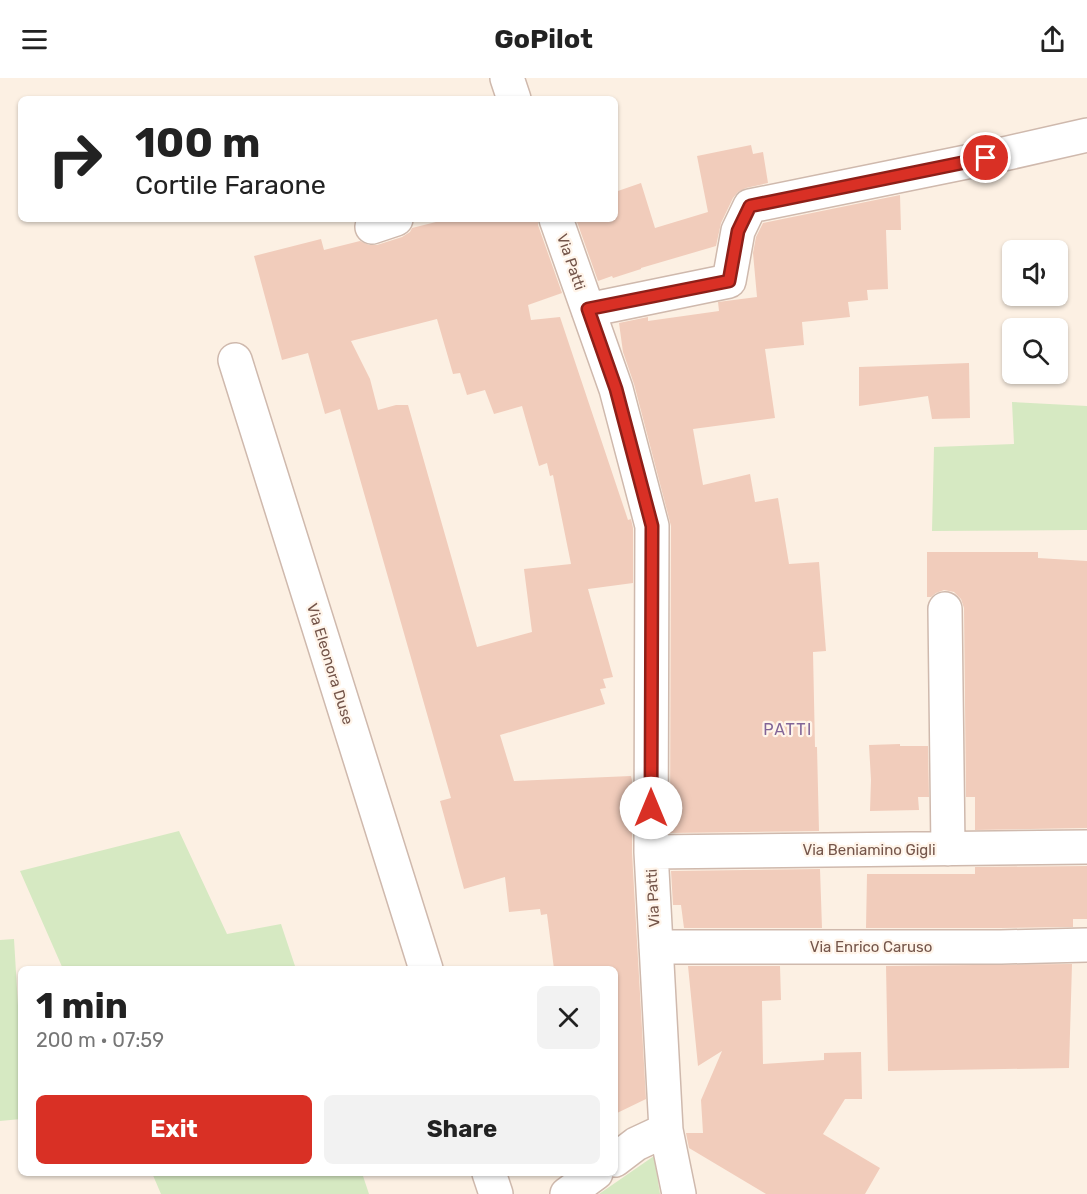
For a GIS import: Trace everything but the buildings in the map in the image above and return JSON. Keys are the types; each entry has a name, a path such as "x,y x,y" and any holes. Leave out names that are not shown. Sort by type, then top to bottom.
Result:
{"street":[{"path":"507,78 513,96"},
{"path":"588,309 729,281 738,231 750,206 1087,135"},
{"name":"Via Patti","path":"557,222 616,389 652,526 651,852 666,1130 679,1194"},
{"name":"Via Eleonora Duse","path":"235,360 425,966"},
{"path":"945,609 948,849"},
{"name":"Via Beniamino Gigli","path":"651,852 1087,847"},
{"name":"Via Enrico Caruso","path":"656,947 1087,945"},
{"path":"618,1158 636,1144 666,1130"},
{"path":"490,1176 496,1194"},
{"path":"567,1194 592,1176"}],"green space":[{"path":"1012,402 1087,406 1087,530 932,531 934,447 1014,444"},
{"path":"179,831 227,934 281,924 295,966 62,966 20,871"},
{"path":"14,939 18,1006 18,1119 0,1121 0,940"},
{"path":"654,1156 660,1194 599,1194"},
{"path":"153,1176 363,1176 369,1194 161,1194"}],"district":[{"name":"PATTI","path":"788,729"}],"route":[{"path":"651,808 652,526 616,389 588,309 729,281 738,231 750,206 986,158"}]}
